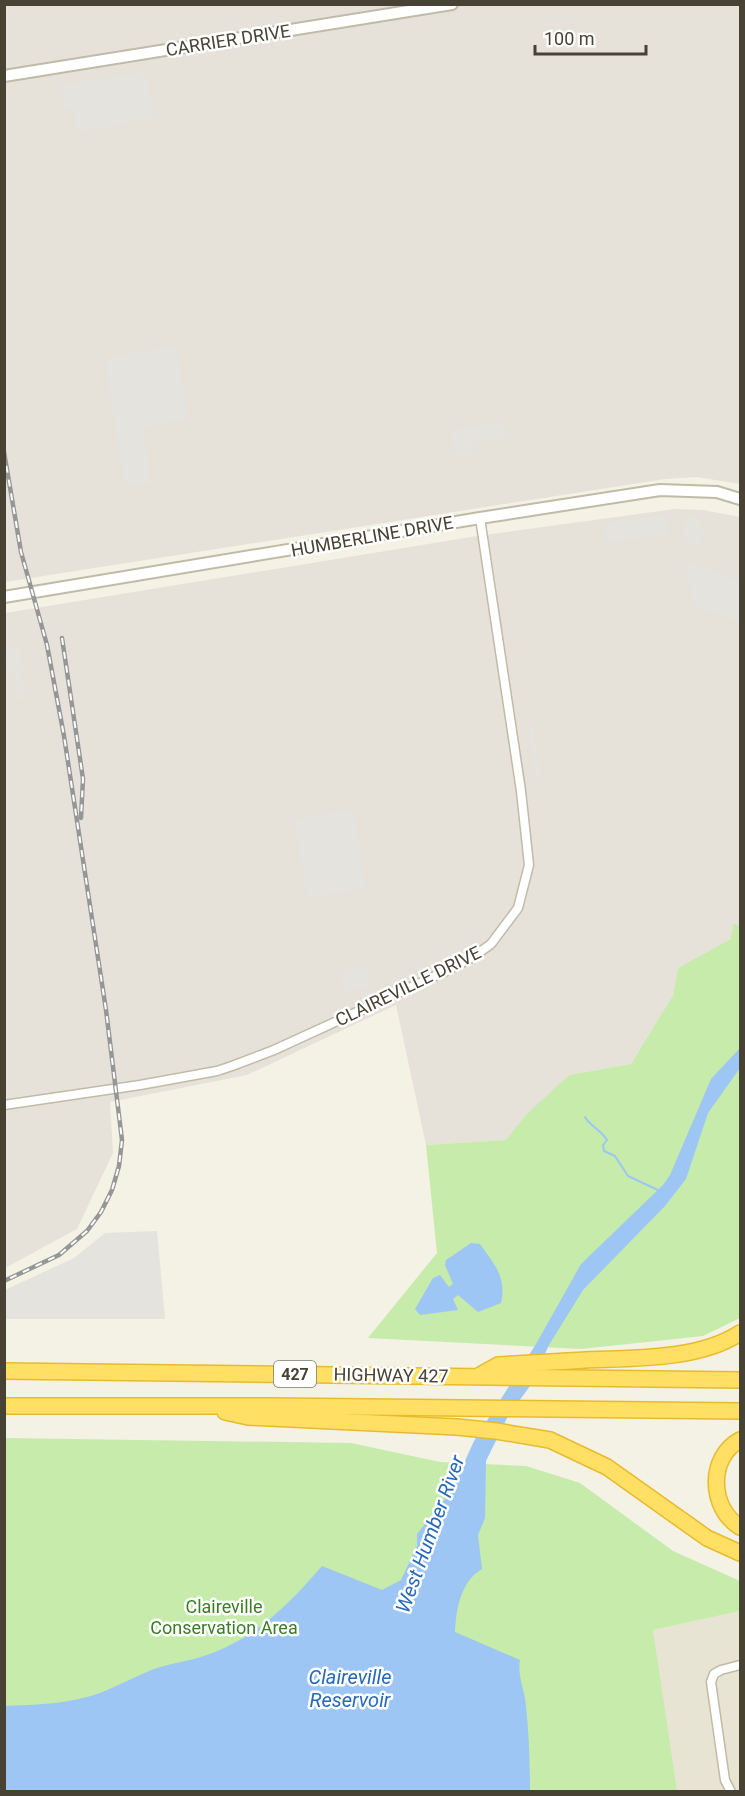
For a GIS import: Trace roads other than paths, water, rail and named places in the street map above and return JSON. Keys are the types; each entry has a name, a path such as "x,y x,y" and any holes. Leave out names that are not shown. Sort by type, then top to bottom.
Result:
{"highway":[{"path":"478,1376 498,1365 632,1358 692,1351 710,1347 741,1333"},
{"name":"HIGHWAY 427","path":"4,1371 741,1380"},
{"name":"HIGHWAY 427","path":"4,1406 467,1407 741,1411"},
{"path":"204,1407 248,1417 457,1427 534,1436 567,1446 607,1467 707,1538 741,1553"},
{"path":"741,1440 733,1444 722,1457 718,1467 716,1490 728,1516 741,1527"}],"street":[{"name":"CARRIER DRIVE","path":"4,76 452,4"},
{"name":"HUMBERLINE DRIVE","path":"4,597 660,490 717,492 741,499"},
{"name":"CLAIREVILLE DRIVE","path":"4,1105 217,1071 274,1050 444,972 491,944 518,908 529,865 521,791 480,518"},
{"path":"731,1791 726,1780 711,1682 714,1674 741,1665"}],"water":[{"name":"Claireville Reservoir","path":"740,1048 740,1068 708,1113 686,1179 665,1206 583,1290 549,1345 530,1386 508,1416 486,1461 485,1518 478,1535 482,1569 464,1588 458,1605 455,1632 520,1660 528,1728 530,1791 5,1791 4,1706 52,1703 88,1697 154,1669 201,1657 225,1648 270,1618 297,1594 322,1566 382,1590 401,1580 417,1546 417,1534 452,1490 474,1441 536,1344 581,1264 663,1185 670,1175 711,1079"},
{"path":"471,1243 480,1244 498,1271 502,1286 501,1303 478,1312 458,1295 453,1299 458,1310 420,1315 415,1309 433,1278 440,1275 449,1287 453,1284 445,1265 446,1260"}],"waterway":[{"path":"585,1117 607,1140 603,1145 604,1151 615,1156 628,1176 660,1191"}],"railway":[{"path":"4,452 21,552 47,645 64,736 106,1010 122,1140 119,1166 112,1190 101,1212 87,1231 59,1255 4,1281"},
{"path":"62,638 83,779 81,818"}],"water label":[{"name":"West Humber River","path":"430,1534"}],"park label":[{"name":"Claireville Conservation Area","path":"224,1616"}]}
